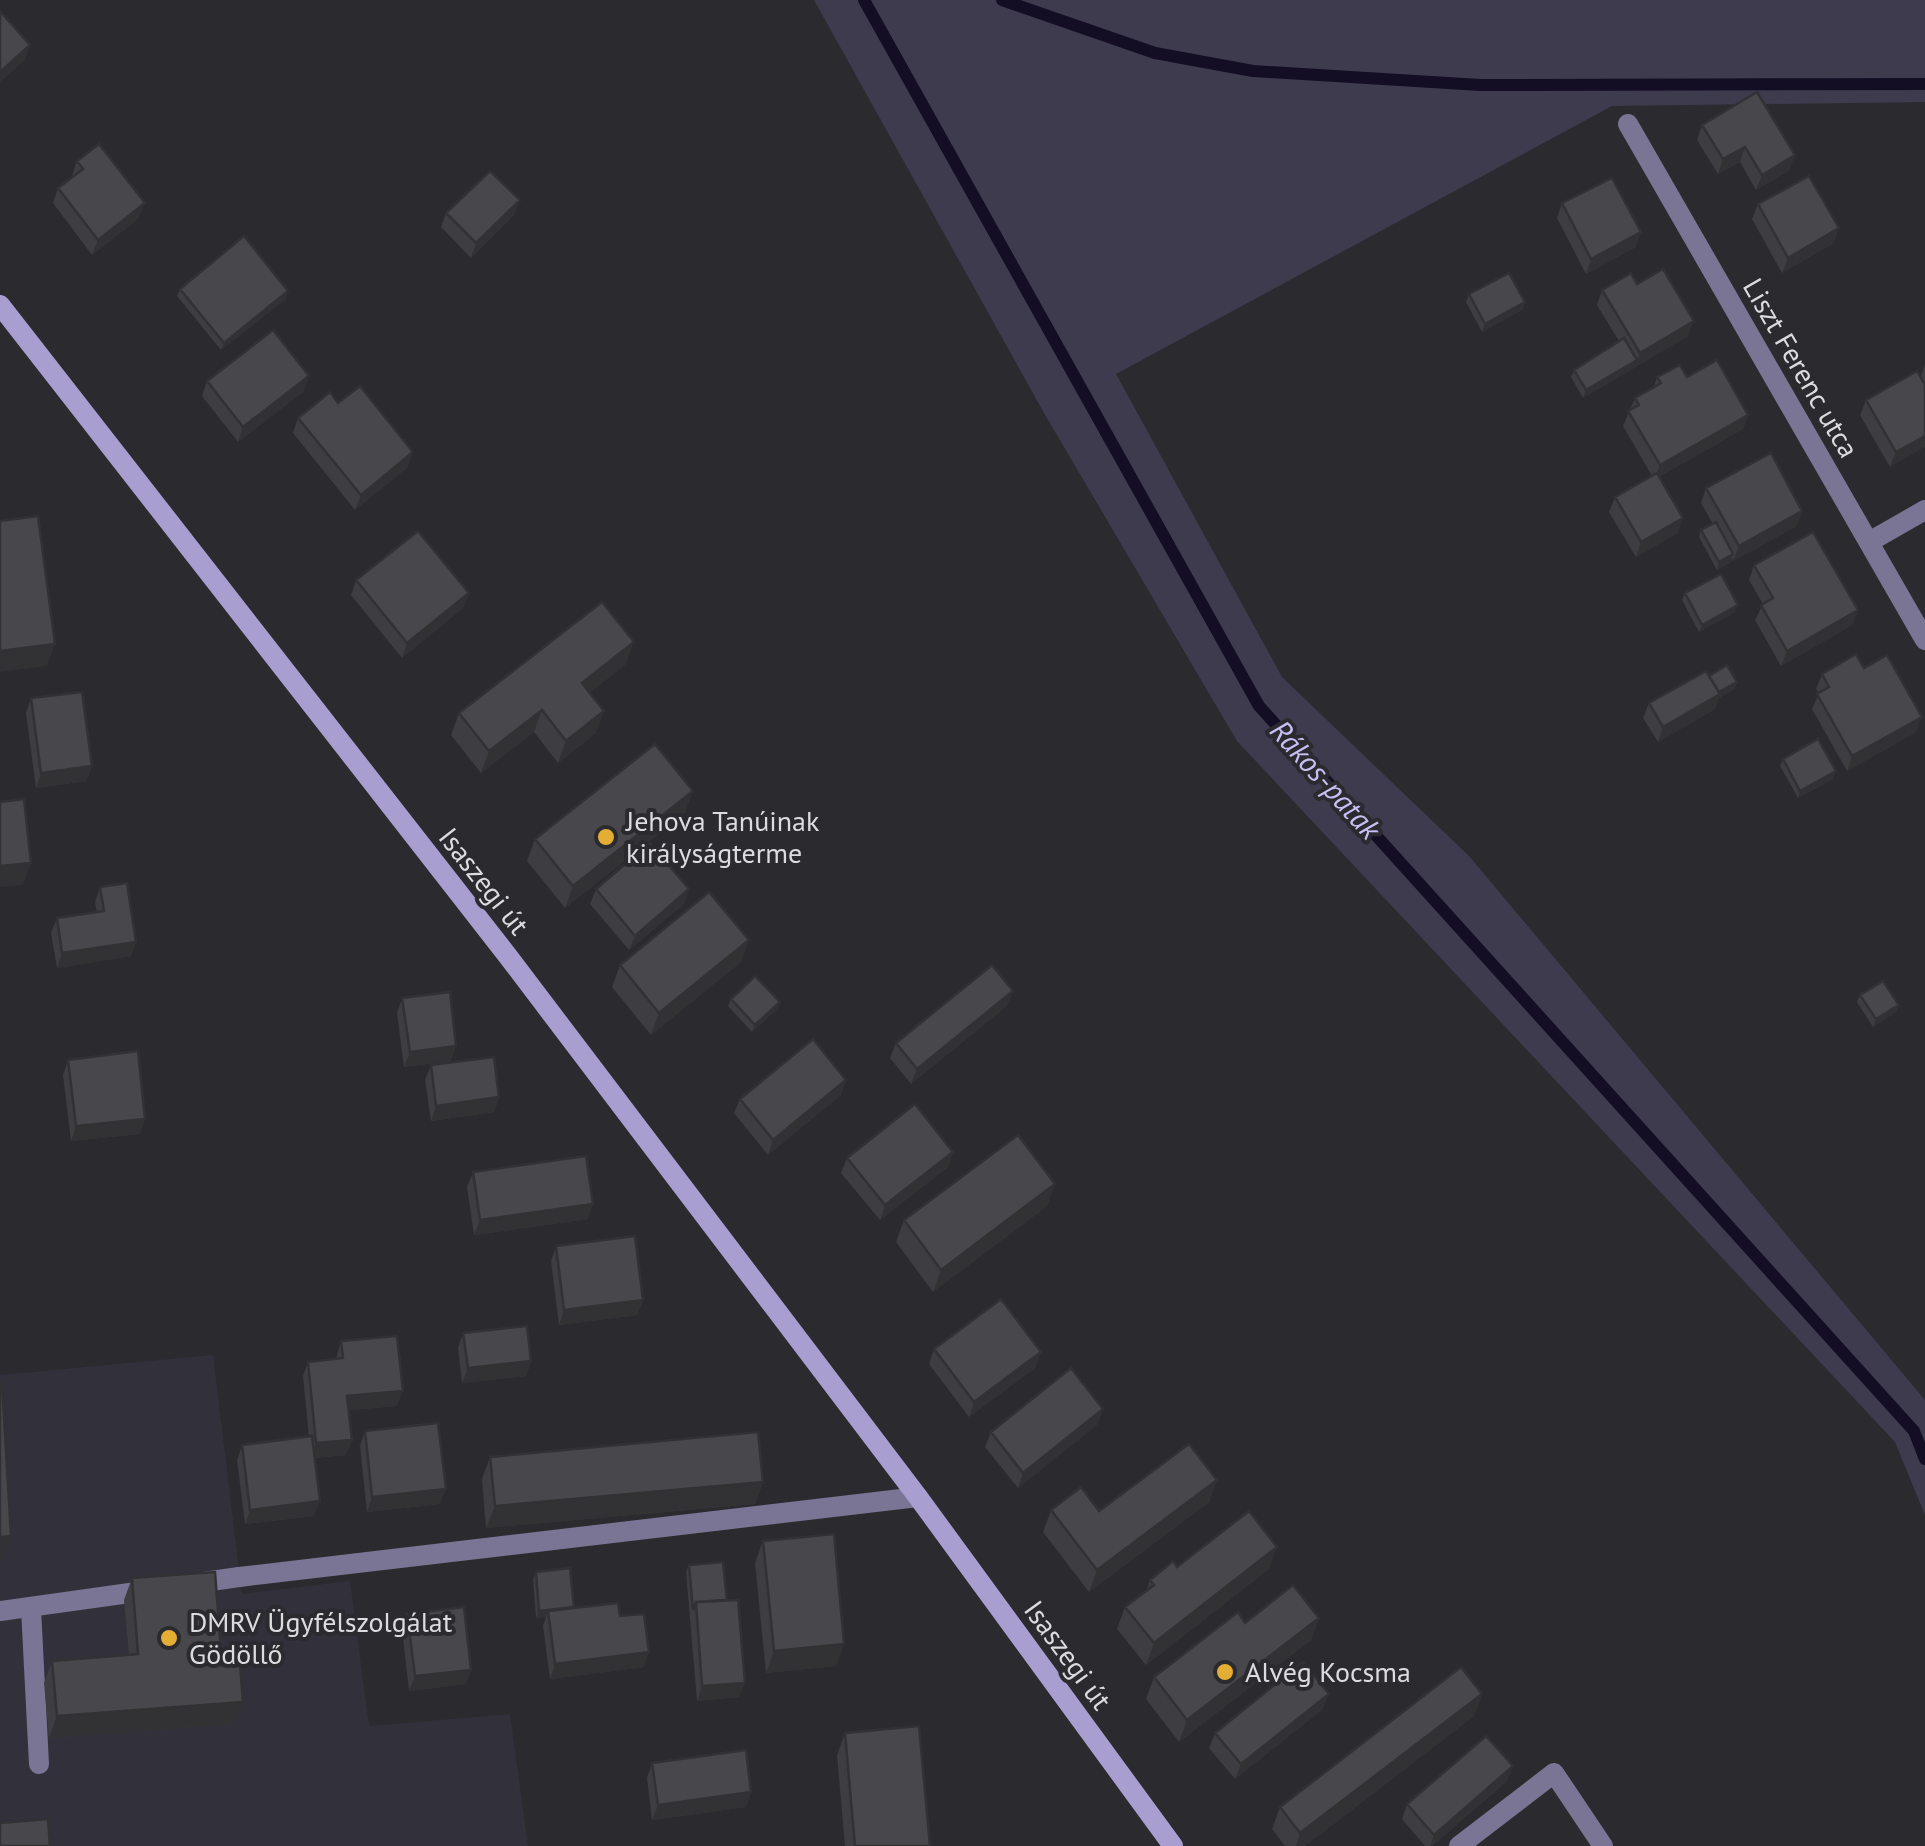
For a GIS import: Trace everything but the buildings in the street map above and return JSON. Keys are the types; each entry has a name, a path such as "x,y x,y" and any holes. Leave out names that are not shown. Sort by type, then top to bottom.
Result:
{"main road":[{"name":"Isaszegi út","path":"0,305 507,955 918,1497 1173,1846"}],"street":[{"name":"Liszt Ferenc utca","path":"1628,124 1925,640"},
{"path":"1869,542 1925,510"},
{"path":"0,1612 239,1576 918,1497"},
{"path":"31,1608 39,1764"},
{"path":"1458,1846 1554,1773 1604,1846"}],"shaded area":[{"path":"814,0 1925,0 1925,102 1612,106 1116,374 1282,677 1469,856 1925,1400 1925,1515 1895,1442 1237,741 1044,413"},
{"path":"213,1355 242,1594 350,1581 369,1726 510,1714 528,1846 0,1846 0,1375"}],"waterway":[{"name":"Rákos-patak","path":"864,0 1259,706 1914,1431 1925,1459"},
{"path":"1002,0 1155,53 1253,71 1480,85 1925,84"}],"place":[{"name":"Jehova Tanúinak királyságterme","path":"606,837"},
{"name":"DMRV Ügyfélszolgálat Gödöllő","path":"169,1638"},
{"name":"Alvég Kocsma","path":"1225,1672"}]}
